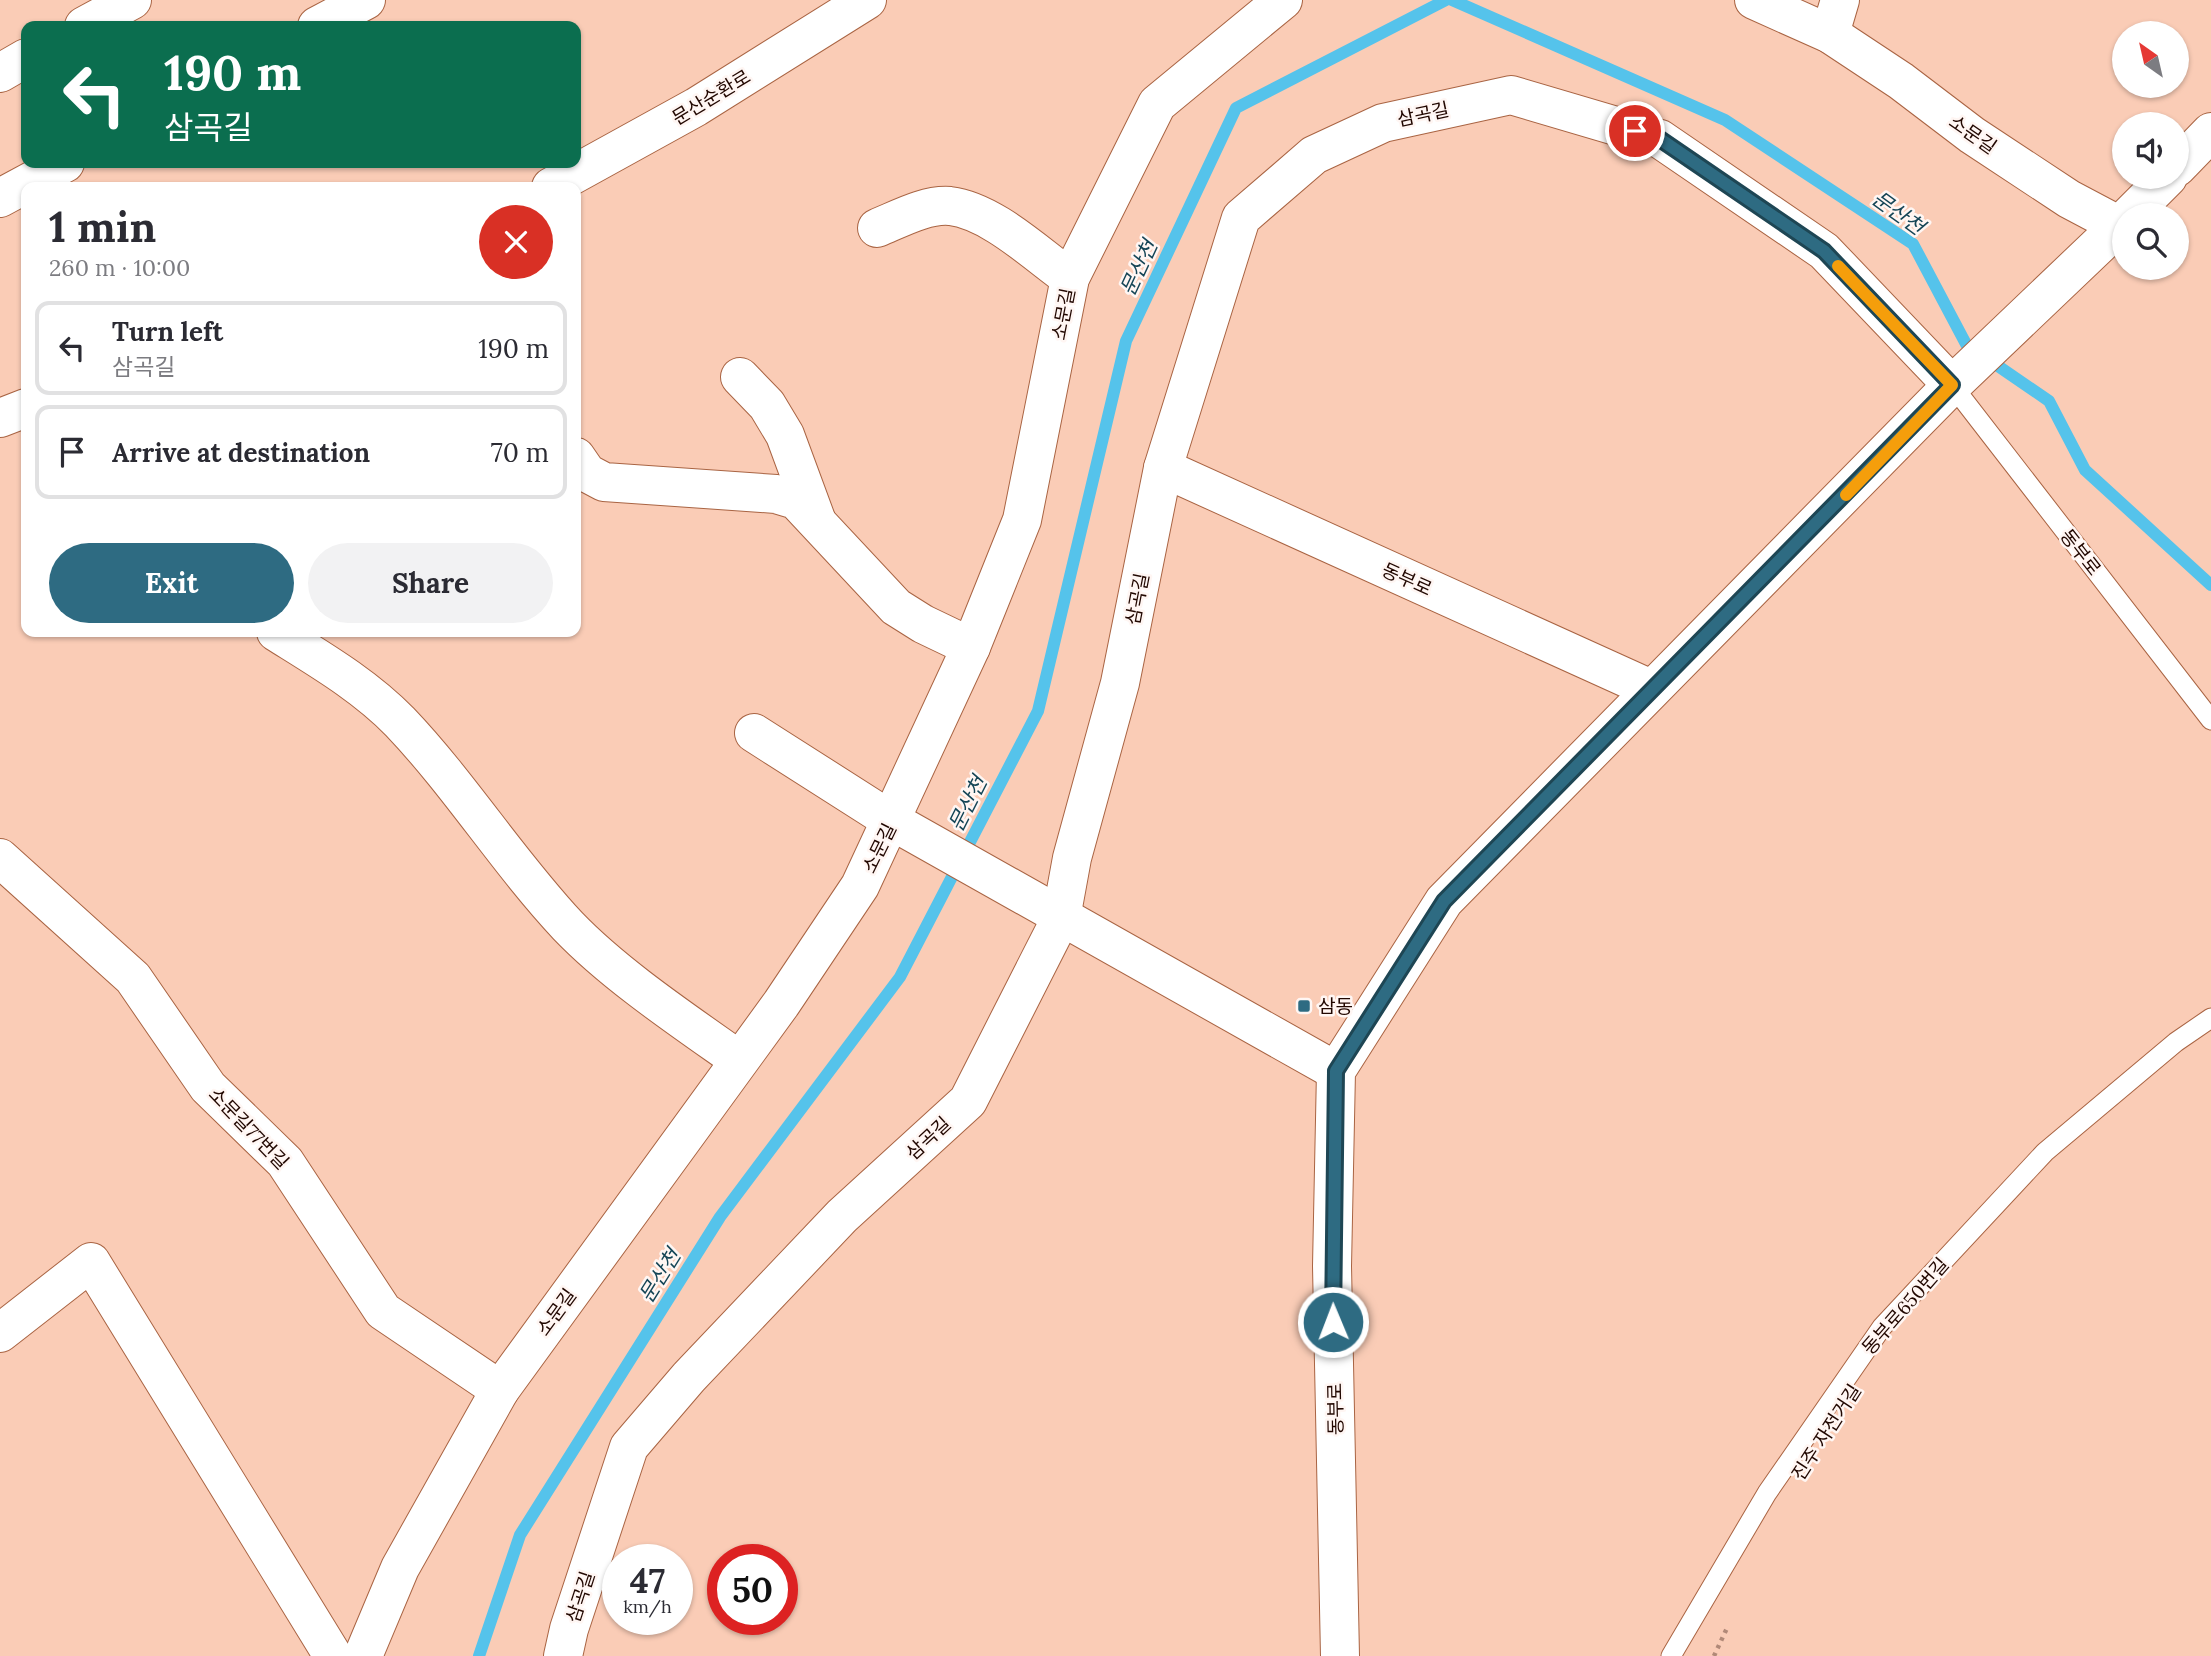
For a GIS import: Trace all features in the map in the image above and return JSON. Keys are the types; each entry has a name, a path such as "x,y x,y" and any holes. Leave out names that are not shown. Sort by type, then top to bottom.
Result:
{"main road":[{"path":"93,21 132,0"},
{"path":"326,21 366,0"},
{"name":"문산순환로","path":"560,182 696,107 867,0"},
{"name":"소문길","path":"363,1656 400,1568 499,1390 739,1060 860,887 971,647 1022,520 1070,278 1157,104 1283,0"},
{"name":"소문길","path":"1754,0 1835,17 2058,192 2112,215"},
{"path":"0,73 21,61"},
{"name":"삼곡길","path":"563,1656 569,1629 629,1447 689,1377 842,1216 968,1101 1061,918 1072,858 1120,683 1163,468 1241,218 1314,155 1383,123 1511,95 1660,139 1824,251 1959,378"},
{"path":"2189,155 2211,132"},
{"path":"30,182 56,168"},
{"path":"0,198 21,187"},
{"path":"2143,203 2156,189"},
{"path":"877,228 919,211 948,206 982,215 1070,278"},
{"path":"754,733 892,821 1336,1071 1444,901 1959,378 2112,233"},
{"path":"740,377 767,405 786,435 816,519"},
{"path":"0,418 21,410"},
{"path":"581,464 587,473 604,482 776,494 796,500 897,607 923,624 971,647"},
{"name":"동부로","path":"1163,468 1651,690"},
{"path":"284,637 346,676 399,721 526,880 571,929 627,976 739,1060"},
{"name":"소문길77번길","path":"0,858 133,978 208,1087 285,1162 383,1311 499,1390"},
{"name":"동부로","path":"1336,1071 1332,1266 1340,1656"},
{"path":"0,1333 91,1262 333,1656"}],"lane":[{"name":"동부로","path":"1959,378 2211,720"},
{"name":"동부로650번길","path":"1671,1656 1767,1493 1882,1327 2045,1152 2176,1042 2211,1018"}],"path":[{"path":"1714,1656 1728,1625"}],"waterway":[{"name":"문산천","path":"479,1656 520,1535 720,1217 900,977 1038,711 1126,341 1236,108 1446,0"},
{"name":"문산천","path":"1452,0 1725,120 1913,244 1966,344 2049,401 2085,470 2211,585"}],"slow traffic":[{"path":"1838,266 1952,385 1846,495"}],"place":[{"name":"삼동","path":"1304,1006"}],"route":[{"path":"1333,1322 1336,1071 1444,901 1952,385 1824,251 1660,139 1635,131"}]}
